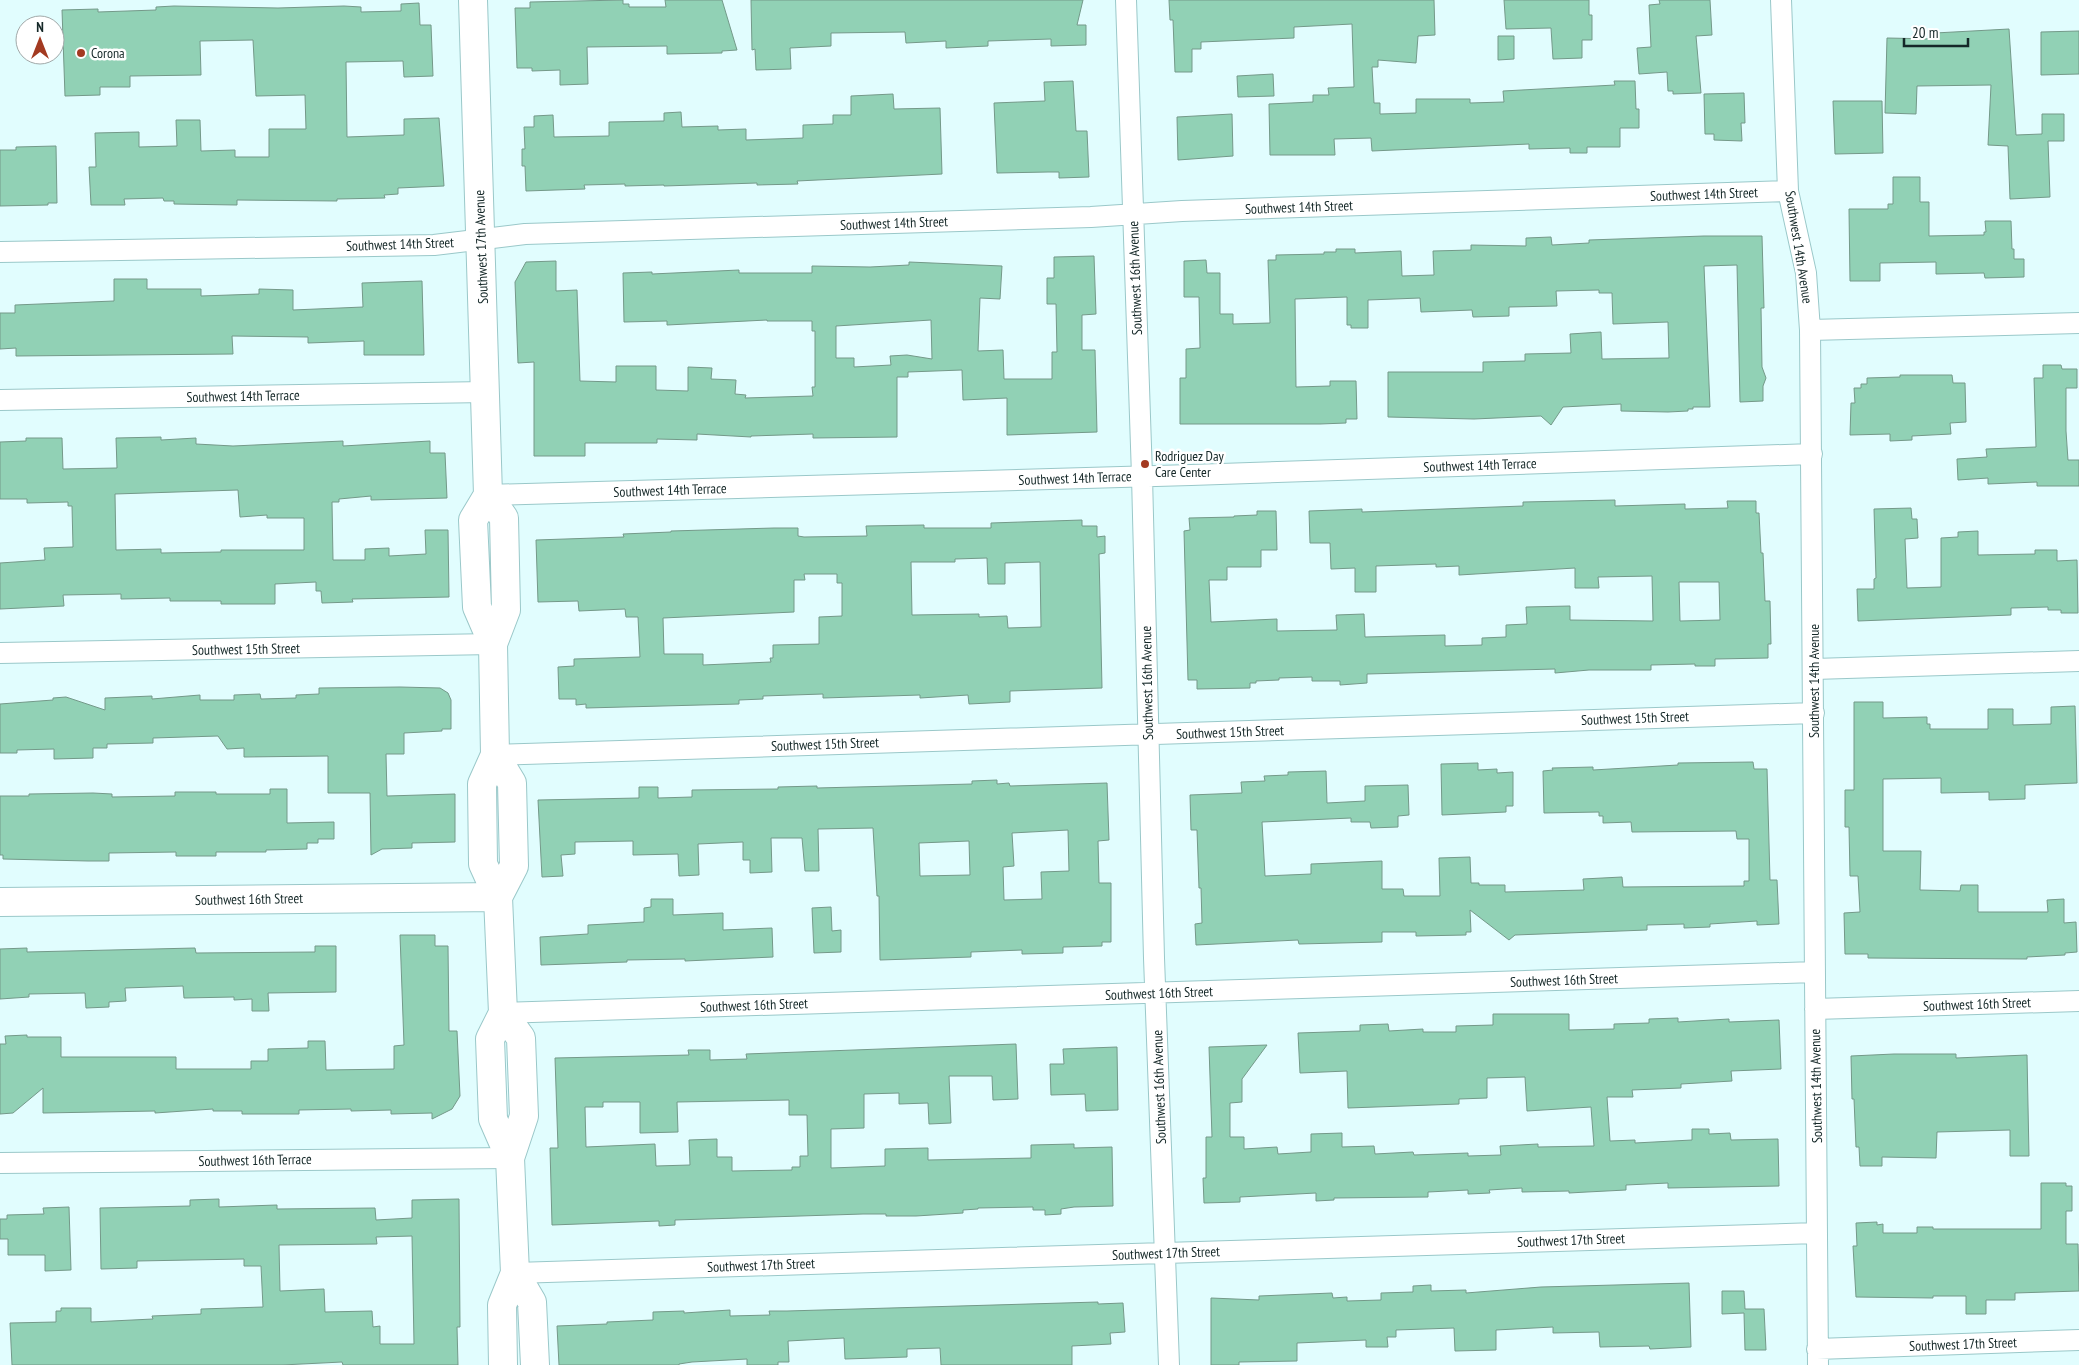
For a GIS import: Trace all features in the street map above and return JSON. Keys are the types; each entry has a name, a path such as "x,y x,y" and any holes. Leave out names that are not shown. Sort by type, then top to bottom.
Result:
{"main road":[{"name":"Southwest 17th Avenue","path":"473,0 488,495"},
{"path":"488,495 473,520 476,607 493,644 495,755 482,784 483,864 498,897 503,1013 490,1039 493,1119 510,1158 515,1273 502,1305 504,1365"},
{"name":"Southwest 16th Street","path":"0,902 498,897"},
{"path":"515,1273 532,1302 535,1365"}],"street":[{"name":"Southwest 16th Avenue","path":"1126,0 1169,1365"},
{"name":"Southwest 14th Avenue","path":"1781,0 1788,191 1806,273 1810,330 1814,669 1817,1357"},
{"name":"Southwest 14th Street","path":"0,252 434,245 480,238 535,234 1788,191"},
{"path":"1810,330 2079,323"},
{"name":"Southwest 14th Terrace","path":"0,400 486,392"},
{"name":"Southwest 14th Terrace","path":"488,495 1812,454"},
{"name":"Southwest 15th Street","path":"0,653 493,644"},
{"path":"1814,669 2079,661"},
{"name":"Southwest 15th Street","path":"495,755 1814,713"},
{"name":"Southwest 16th Street","path":"503,1013 1815,972"},
{"name":"Southwest 16th Street","path":"1815,1009 2079,1001"},
{"name":"Southwest 16th Terrace","path":"0,1163 510,1158"},
{"name":"Southwest 17th Street","path":"515,1273 1817,1233"},
{"name":"Southwest 17th Street","path":"1817,1357 2079,1340"}],"building":[{"path":"623,0 623,4 629,4 629,7 666,7 665,0 722,0 737,50 722,51 722,53 667,54 667,46 587,47 588,84 560,85 560,70 532,71 532,68 517,68 515,8 530,8 530,2"},
{"path":"751,0 1083,0 1077,25 1086,25 1086,45 1051,46 1051,39 988,41 988,46 946,48 946,41 906,43 905,32 831,33 831,46 790,48 791,69 756,70 755,49 752,50"},
{"path":"1169,0 1434,0 1435,35 1418,36 1416,63 1378,60 1378,67 1372,67 1374,103 1380,103 1380,114 1416,113 1416,99 1470,99 1470,103 1504,102 1503,91 1615,85 1614,81 1635,81 1636,109 1639,109 1639,128 1620,128 1620,147 1587,147 1587,153 1570,153 1570,148 1529,149 1529,144 1372,151 1371,138 1334,139 1335,155 1270,155 1269,104 1313,102 1313,95 1329,95 1328,88 1354,87 1352,24 1294,27 1294,38 1201,42 1201,49 1192,49 1192,72 1175,72 1173,20 1170,20"},
{"path":"1504,0 1589,0 1589,15 1592,15 1592,40 1582,40 1582,58 1553,59 1551,28 1506,29"},
{"path":"1659,0 1710,0 1712,35 1696,36 1701,93 1673,94 1673,91 1668,91 1667,72 1639,74 1637,48 1651,47 1649,5 1660,4"},
{"path":"419,3 420,25 431,25 433,76 404,77 403,61 346,62 347,137 404,135 404,119 439,118 444,186 398,188 398,194 384,195 385,198 337,199 337,201 237,200 237,205 174,204 174,201 164,201 163,198 124,199 125,205 91,205 89,167 96,167 95,133 139,132 139,147 177,146 176,120 200,120 201,151 235,150 235,157 269,157 269,129 306,129 305,95 256,96 253,40 200,41 201,75 130,76 130,87 100,87 100,95 65,96 65,15 62,15 62,10 98,9 98,12 156,10 156,7 174,6 278,8 344,6 361,7 361,12 401,11 401,4"},
{"path":"2009,29 2016,135 2042,134 2042,114 2064,114 2064,141 2048,141 2050,197 2010,199 2008,146 1988,145 1991,85 1917,86 1916,114 1885,113 1887,38 1935,39 1935,33"},
{"path":"2079,31 2079,74 2041,75 2041,32"},
{"path":"1498,36 1514,36 1514,59 1498,60"},
{"path":"1273,74 1274,96 1238,97 1237,76"},
{"path":"1073,81 1076,131 1087,131 1089,177 1059,178 1059,172 997,173 994,103 1045,101 1044,82"},
{"path":"1744,93 1745,123 1741,123 1742,141 1714,140 1714,134 1705,134 1704,94"},
{"path":"893,94 894,109 940,108 942,174 797,181 798,184 584,185 585,189 526,191 525,166 522,166 522,149 525,149 524,127 534,127 534,116 553,115 554,137 609,136 609,122 664,121 664,113 681,112 682,127 718,126 718,130 746,129 746,140 803,138 803,125 833,124 833,115 851,115 851,96"},
{"path":"1833,101 1882,101 1883,153 1835,154"},
{"path":"1232,114 1233,156 1178,160 1177,117"},
{"path":"56,146 57,203 48,203 48,205 0,206 0,150 16,150 16,147"},
{"path":"1893,177 1920,177 1920,202 1929,202 1929,236 1984,235 1984,232 1986,232 1985,221 2011,221 2014,259 2024,259 2024,277 1985,278 1984,273 1936,274 1936,262 1880,263 1880,281 1850,281 1849,209 1888,209 1888,204 1893,204"},
{"path":"1762,236 1764,308 1761,308 1762,367 1766,378 1763,386 1763,401 1740,402 1737,265 1704,266 1710,407 1693,407 1693,409 1688,409 1688,411 1668,412 1621,411 1621,404 1563,407 1551,425 1541,416 1474,419 1388,417 1388,372 1483,372 1483,362 1525,361 1525,354 1571,353 1570,334 1601,332 1602,359 1669,358 1668,322 1613,324 1612,293 1599,293 1599,290 1556,291 1557,306 1509,307 1509,316 1473,317 1472,310 1421,312 1420,298 1368,300 1368,328 1351,328 1351,325 1347,325 1347,297 1295,299 1296,387 1330,386 1330,381 1356,381 1357,419 1346,419 1346,423 1320,424 1180,424 1180,378 1186,378 1186,349 1200,348 1199,297 1184,297 1184,261 1206,260 1207,273 1220,273 1220,314 1233,314 1233,324 1270,323 1268,260 1276,260 1276,255 1324,254 1324,252 1336,252 1336,249 1355,249 1355,253 1401,251 1402,276 1434,275 1433,251 1471,250 1471,245 1526,246 1526,238 1551,237 1552,245 1589,243 1589,240"},
{"path":"1094,256 1096,314 1082,315 1082,350 1095,350 1097,432 1007,435 1007,398 963,400 962,370 908,372 908,377 897,377 897,437 813,438 813,434 751,437 697,434 697,440 657,439 657,443 585,443 585,456 534,456 534,362 518,363 515,282 526,262 556,261 556,291 577,290 580,381 616,382 616,366 656,366 656,390 688,391 688,367 712,368 711,379 736,380 735,394 746,395 745,398 813,396 812,387 815,387 815,331 812,331 812,321 767,320 667,325 667,321 624,322 623,273 652,272 652,274 739,270 739,273 812,273 812,266 870,267 909,265 909,262 1002,266 1000,299 980,298 978,351 1003,350 1004,379 1052,379 1052,352 1057,352 1056,304 1047,304 1047,278 1054,278 1054,257","holes":["931,320 932,359 907,355 890,356 891,365 854,367 854,358 836,358 836,326"]},
{"path":"114,279 147,279 147,289 201,289 201,296 259,294 259,289 293,290 293,310 363,307 362,283 422,281 424,355 364,355 364,341 308,343 308,337 232,336 233,354 16,356 16,348 0,349 0,313 15,313 15,305 114,301"},
{"path":"2043,365 2061,365 2062,369 2077,369 2077,388 2066,388 2066,431 2068,460 2079,460 2079,486 2037,486 2037,482 1988,484 1988,478 1958,480 1957,459 1987,457 1986,449 2036,447 2034,378 2043,378"},
{"path":"1900,375 1952,375 1953,383 1965,383 1966,422 1950,423 1951,434 1912,436 1912,440 1890,441 1890,434 1850,435 1851,403 1855,403 1854,388 1861,388 1861,384 1867,384 1867,378 1900,377"},
{"path":"161,437 161,440 196,438 196,444 233,446 343,441 343,446 430,441 430,453 445,453 447,498 371,500 371,496 339,499 339,502 332,502 333,560 365,560 365,549 389,548 389,556 426,554 425,530 448,530 449,597 352,599 353,602 322,603 321,591 316,591 316,582 275,584 275,604 221,604 221,601 170,601 170,598 121,599 121,594 63,595 64,606 0,609 0,563 45,560 44,548 73,547 72,506 68,506 68,502 27,503 27,499 0,499 0,442 26,441 26,438 62,438 63,469 117,468 116,438","holes":["238,490 240,517 267,515 267,518 304,518 304,550 221,550 221,552 161,553 161,549 116,550 115,494"]},
{"path":"1615,500 1615,506 1685,504 1685,509 1728,508 1727,501 1756,501 1756,513 1759,513 1761,553 1763,553 1765,601 1770,601 1771,644 1768,644 1768,658 1715,659 1715,666 1695,666 1695,664 1651,665 1651,670 1589,670 1555,673 1555,669 1367,674 1367,683 1340,685 1340,681 1312,681 1312,677 1256,681 1256,683 1250,683 1250,688 1197,689 1197,680 1188,680 1184,531 1190,530 1189,518 1234,517 1257,515 1257,511 1276,511 1277,550 1261,550 1261,567 1227,567 1227,580 1209,580 1211,622 1277,619 1277,631 1337,630 1336,615 1364,614 1365,637 1445,635 1445,646 1482,645 1482,638 1506,637 1506,625 1527,624 1526,607 1570,606 1570,620 1653,621 1652,576 1598,577 1599,588 1575,588 1575,568 1459,575 1459,566 1436,567 1436,564 1376,566 1376,592 1355,592 1355,568 1331,569 1330,543 1310,543 1309,511 1362,509 1362,512 1523,506 1523,502","holes":["1679,582 1719,582 1720,620 1680,621"]},
{"path":"1911,508 1912,519 1917,519 1918,538 1905,539 1907,588 1941,587 1941,538 1958,537 1958,532 1978,531 1978,555 2035,554 2035,550 2057,550 2057,561 2077,560 2078,613 2061,613 2061,610 2048,610 2048,607 2011,608 2011,615 1858,621 1857,589 1874,589 1874,579 1876,578 1874,509"},
{"path":"1082,520 1082,526 1097,526 1097,537 1105,536 1105,553 1099,554 1102,688 1010,691 1010,702 969,704 968,695 920,698 920,695 823,698 823,694 763,696 763,699 739,700 739,704 586,708 586,704 576,705 576,699 559,699 558,667 574,666 574,659 640,657 638,617 626,617 625,609 579,611 578,601 538,602 536,540 624,537 623,534 671,531 774,528 798,528 798,536 804,537 867,536 866,526 924,525 924,528 991,528 991,523","holes":["987,558 988,584 1005,584 1005,563 1040,562 1041,627 1008,628 1007,616 979,617 979,614 912,615 911,562 955,562 955,559","804,574 837,574 837,583 842,583 842,616 819,617 819,644 773,645 773,658 770,658 771,662 703,665 703,654 664,654 663,618 794,612 794,580 805,580"]},
{"path":"319,688 440,688 448,693 451,700 451,729 404,733 404,754 386,754 387,796 455,794 455,842 412,843 412,848 382,849 371,855 370,793 328,793 328,756 244,757 244,748 227,749 218,736 153,738 153,743 107,744 107,748 93,748 93,758 54,759 54,749 17,750 17,753 0,753 0,704 53,700 53,698 66,697 105,710 105,698 152,696 152,699 200,695 200,700 234,700 234,695 260,694 261,699 296,698 296,695 319,694"},
{"path":"1854,702 1883,702 1883,718 1927,717 1927,724 1930,724 1930,729 1988,729 1988,709 2013,709 2013,725 2051,724 2051,707 2075,706 2077,783 2025,785 2025,799 1989,800 1989,792 1941,793 1941,778 1883,779 1883,851 1921,851 1920,890 1960,891 1961,885 1978,885 1978,912 2048,912 2047,900 2064,899 2064,923 2076,922 2077,952 2065,953 2065,955 2027,957 2027,959 1868,958 1868,954 1845,954 1844,913 1860,912 1858,876 1850,876 1849,827 1845,827 1845,790 1854,790"},
{"path":"1753,762 1754,769 1767,769 1770,880 1777,880 1779,924 1757,925 1757,921 1684,928 1684,924 1647,925 1647,930 1515,935 1509,940 1470,910 1471,932 1466,932 1466,935 1416,936 1416,932 1382,932 1382,942 1299,944 1298,940 1196,945 1195,924 1202,923 1201,888 1199,888 1197,830 1191,830 1190,795 1242,793 1241,782 1265,781 1264,776 1288,775 1288,772 1326,771 1327,803 1365,801 1365,786 1408,785 1409,815 1398,816 1398,827 1371,828 1370,822 1351,822 1351,818 1262,822 1265,876 1311,874 1311,864 1382,861 1382,889 1403,889 1404,896 1440,896 1439,858 1470,857 1471,883 1479,883 1479,885 1505,885 1505,892 1584,890 1583,879 1622,877 1623,887 1744,886 1744,881 1749,881 1749,839 1737,839 1736,831 1632,832 1631,822 1603,823 1603,816 1599,816 1599,812 1544,813 1543,771 1553,770 1552,768 1593,767 1593,770 1678,765 1678,763"},
{"path":"1478,763 1478,770 1497,769 1497,773 1513,772 1513,806 1506,806 1506,812 1442,815 1441,764"},
{"path":"997,780 997,784 1009,783 1010,786 1107,783 1109,840 1098,841 1099,883 1111,883 1111,942 1102,942 1102,946 1063,947 1063,953 1022,954 1022,950 971,952 971,957 880,960 879,896 877,896 873,828 818,829 819,871 805,871 802,838 771,838 772,872 750,873 750,860 743,860 743,842 698,844 699,875 679,876 678,854 633,855 633,841 575,842 575,854 561,855 563,876 542,877 538,800 639,798 639,787 658,787 658,798 692,797 692,790 972,784 972,781","holes":["1068,830 1069,871 1041,872 1042,899 1004,900 1003,867 1014,866 1012,833","969,841 970,875 920,876 919,843"]},
{"path":"270,789 287,789 287,823 334,822 334,839 318,839 318,843 307,843 307,849 266,850 266,852 216,852 216,856 176,856 176,852 109,853 109,861 88,861 3,859 3,855 0,855 0,796 93,793 112,794 112,797 175,796 175,792 270,794"},
{"path":"651,899 673,899 673,915 723,913 723,930 772,928 773,957 685,961 685,959 627,960 627,962 541,965 540,937 588,934 588,925 644,922 644,908 651,907"},
{"path":"831,907 832,931 841,930 841,952 814,953 812,908"},
{"path":"400,935 435,935 435,946 448,946 449,1031 457,1031 460,1096 452,1109 432,1119 432,1113 391,1114 391,1110 351,1111 351,1109 299,1110 299,1114 242,1114 242,1111 213,1111 213,1109 155,1113 155,1111 43,1113 43,1088 13,1113 0,1114 0,1044 6,1044 5,1036 61,1037 61,1057 176,1057 176,1069 251,1069 251,1061 268,1061 268,1049 308,1048 308,1041 325,1041 326,1070 394,1069 394,1046 404,1045"},
{"path":"315,946 336,946 336,992 268,993 269,1011 252,1011 252,999 234,1000 234,997 184,998 183,986 125,988 126,1001 109,1002 109,1007 86,1008 85,993 29,994 29,997 0,999 0,949 27,948 27,952 195,948 196,953 315,952"},
{"path":"1493,1014 1569,1014 1569,1030 1614,1029 1614,1024 1649,1023 1649,1019 1678,1018 1678,1022 1729,1019 1729,1022 1779,1020 1781,1069 1731,1071 1732,1081 1681,1084 1681,1088 1632,1090 1633,1097 1607,1097 1610,1141 1635,1140 1635,1143 1692,1140 1692,1129 1709,1129 1709,1134 1730,1133 1731,1140 1778,1139 1779,1186 1668,1188 1668,1183 1626,1185 1626,1190 1569,1193 1569,1191 1522,1192 1522,1188 1489,1190 1490,1193 1468,1194 1468,1190 1428,1192 1428,1197 1334,1198 1334,1200 1316,1201 1316,1193 1240,1197 1240,1202 1204,1203 1203,1178 1206,1178 1206,1137 1212,1137 1209,1047 1267,1045 1242,1079 1242,1102 1230,1103 1230,1137 1244,1137 1244,1149 1277,1147 1278,1154 1311,1152 1311,1134 1342,1133 1342,1147 1374,1146 1375,1154 1413,1152 1414,1155 1468,1153 1468,1156 1501,1155 1500,1146 1538,1144 1538,1147 1594,1146 1591,1107 1527,1111 1525,1077 1487,1078 1487,1098 1459,1099 1459,1104 1348,1108 1347,1071 1300,1073 1298,1033 1360,1031 1360,1025 1388,1024 1389,1031 1423,1029 1423,1032 1456,1032 1456,1026 1493,1025"},
{"path":"1016,1044 1018,1099 993,1100 992,1076 949,1076 951,1123 929,1124 928,1103 899,1104 899,1093 864,1094 864,1128 831,1129 831,1168 885,1166 885,1149 928,1148 928,1160 1031,1158 1031,1145 1074,1144 1074,1148 1112,1147 1113,1206 1074,1207 1061,1209 1061,1214 1045,1215 1045,1210 1033,1210 1033,1207 978,1208 963,1210 963,1213 916,1216 863,1214 675,1220 675,1225 659,1226 659,1221 552,1225 550,1148 558,1148 555,1058 689,1055 688,1050 710,1050 710,1060 747,1059 746,1054","holes":["789,1100 789,1115 807,1115 808,1156 800,1156 800,1167 792,1167 792,1170 732,1171 732,1157 717,1157 717,1139 689,1140 690,1165 656,1166 655,1144 586,1147 585,1107 603,1107 603,1102 640,1102 640,1133 678,1132 677,1102"]},
{"path":"1117,1047 1118,1110 1086,1111 1085,1094 1051,1095 1050,1064 1064,1064 1063,1049"},
{"path":"1956,1054 1956,1058 2027,1055 2029,1156 2010,1156 2010,1130 1937,1132 1936,1158 1882,1157 1882,1166 1860,1166 1859,1147 1856,1147 1854,1099 1852,1099 1851,1056"},
{"path":"2041,1183 2066,1183 2066,1186 2072,1186 2072,1211 2066,1211 2066,1244 2078,1244 2079,1291 2015,1293 2015,1300 1986,1300 1986,1314 1966,1314 1966,1296 1933,1296 1933,1298 1856,1297 1853,1246 1857,1246 1856,1223 1877,1222 1877,1225 1883,1224 1883,1233 1917,1233 1917,1227 1933,1227 1933,1229 2041,1229"},
{"path":"219,1199 219,1207 277,1205 277,1209 375,1208 376,1220 412,1218 412,1200 459,1199 460,1327 457,1327 458,1365 343,1365 342,1362 282,1365 12,1365 10,1323 56,1322 56,1311 61,1311 61,1308 91,1308 91,1322 153,1319 152,1316 201,1314 201,1309 263,1307 261,1266 244,1266 244,1259 137,1261 137,1268 101,1269 100,1208 190,1206 190,1200","holes":["412,1236 414,1344 380,1344 380,1326 373,1327 372,1311 325,1312 324,1289 280,1291 279,1245 377,1244 376,1237"]},
{"path":"69,1207 71,1270 45,1271 45,1255 8,1255 8,1239 0,1239 0,1219 7,1219 7,1215 44,1214 43,1208"},
{"path":"1689,1283 1691,1347 1650,1349 1649,1346 1600,1347 1599,1332 1553,1333 1553,1327 1496,1330 1496,1350 1455,1351 1454,1328 1396,1330 1396,1337 1387,1337 1388,1347 1366,1347 1366,1340 1297,1343 1297,1361 1239,1362 1239,1365 1211,1365 1211,1298 1259,1300 1259,1296 1332,1293 1333,1298 1347,1297 1347,1301 1381,1300 1381,1293 1413,1292 1413,1286 1431,1285 1431,1291 1466,1290 1466,1293 1541,1287"},
{"path":"1722,1291 1744,1291 1745,1309 1764,1309 1766,1350 1745,1350 1744,1313 1722,1314"},
{"path":"1098,1302 1098,1304 1123,1303 1125,1332 1110,1333 1111,1344 1072,1346 1072,1365 941,1365 940,1348 907,1349 907,1357 845,1359 844,1338 788,1341 789,1362 778,1362 778,1365 747,1365 747,1359 692,1362 679,1365 559,1365 557,1326 653,1320 653,1312 684,1311 684,1313 730,1310 730,1316 770,1315 769,1311"}],"place":[{"name":"Corona","path":"81,53"},
{"name":"Rodriguez Day Care Center","path":"1145,464"}]}
